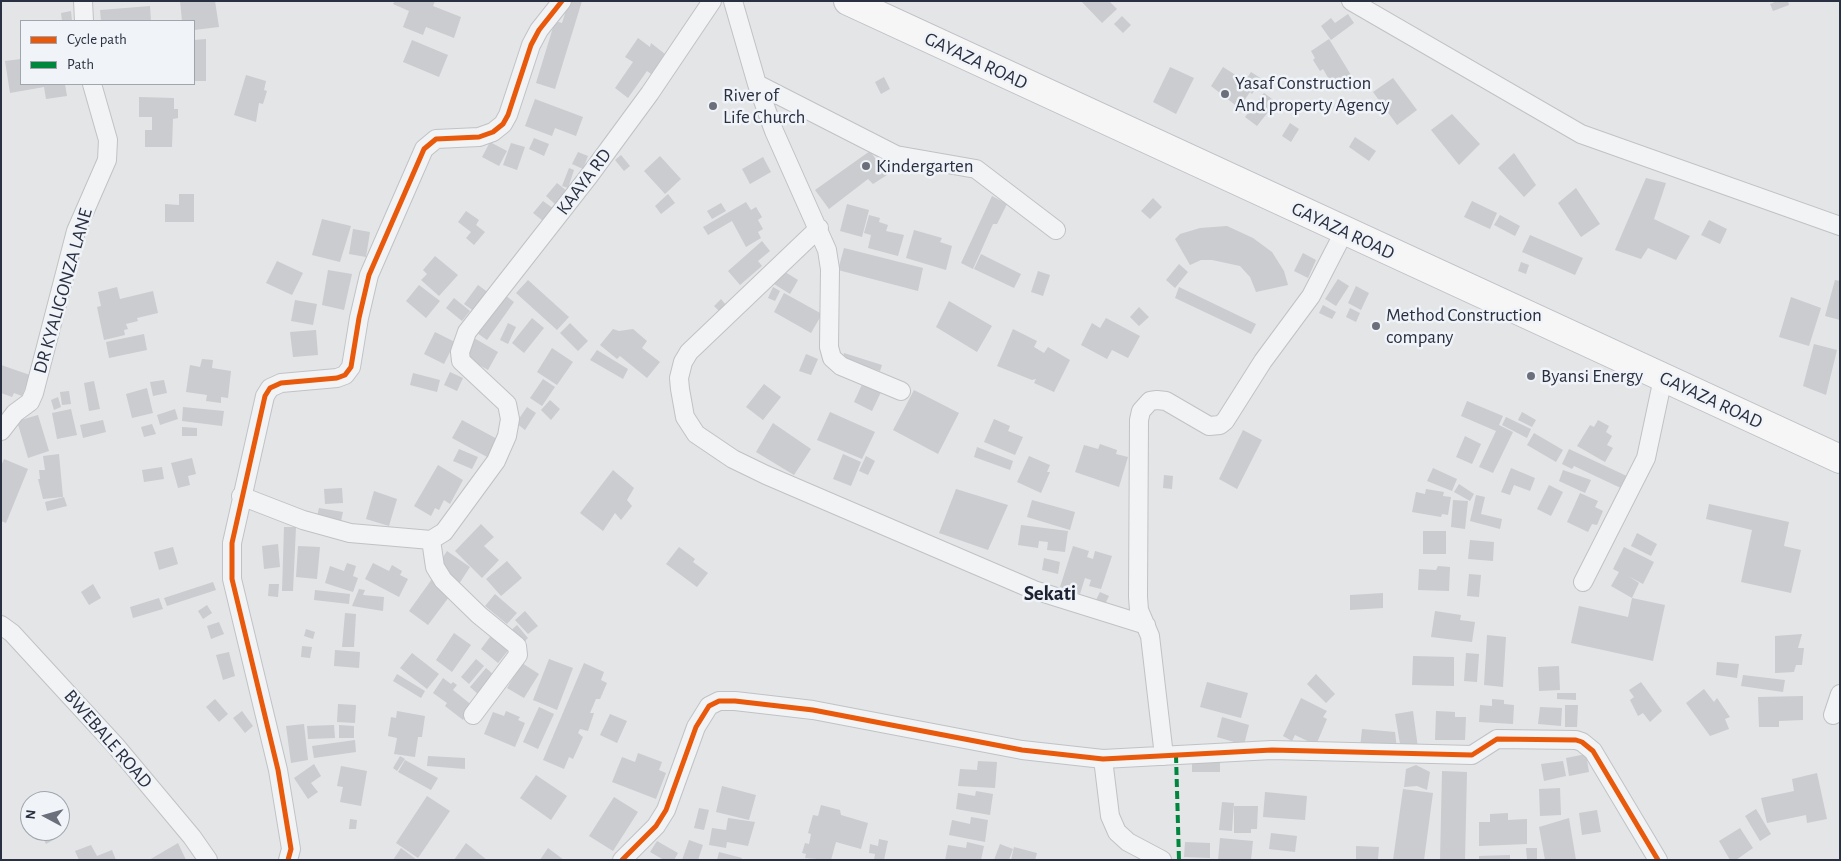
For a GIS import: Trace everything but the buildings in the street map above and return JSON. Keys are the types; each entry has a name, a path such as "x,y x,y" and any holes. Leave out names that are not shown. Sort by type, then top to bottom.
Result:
{"main road":[{"name":"GAYAZA ROAD","path":"848,1 1344,232 1840,459"}],"street":[{"path":"84,1 84,20"},
{"path":"288,860 290,849 278,770 232,579 232,543 241,496 266,396 270,388 281,383 337,378 345,375 351,367 359,318 369,275 424,149 436,139 479,137 503,124 508,115 531,44 539,30 562,1"},
{"name":"KAAYA RD","path":"431,540 444,532 490,468 507,436 510,419 507,404 461,361 460,352 466,332 595,169 712,1"},
{"path":"733,1 757,84 774,131 827,250 830,269 829,347 832,358 841,366 901,391"},
{"path":"1351,1 1582,134 1840,226"},
{"path":"757,84 896,155 976,169 1056,230"},
{"name":"DR KYALIGONZA LANE","path":"1,431 11,416 30,402 34,393 76,231 107,160 108,140 92,85"},
{"path":"818,228 748,294 686,357 679,378 680,388 685,417 696,434 734,459 766,475 1034,590 1146,625"},
{"path":"1164,756 1150,636 1139,610 1138,597 1139,420 1141,411 1150,401 1166,401 1209,426 1220,425 1225,421 1264,361 1311,296 1344,232"},
{"path":"1583,582 1646,458 1663,378"},
{"path":"241,496 324,527 387,538 431,540 435,566 443,580 479,616 517,646 518,655 473,715"},
{"name":"BWEBALE ROAD","path":"1,625 12,633 115,745 192,837 208,860"},
{"path":"1833,715 1840,694"},
{"path":"622,860 656,826 666,810 696,727 709,706 719,701 735,701 813,710 1022,750 1103,759 1272,750 1472,755 1498,739 1576,740 1582,742 1593,751 1658,860"},
{"path":"1103,759 1110,816 1117,832 1128,842 1162,860"}],"marked path":[{"path":"1176,755 1179,860"}],"cycle path":[{"path":"288,860 291,849 278,770 232,579 232,543 265,396 270,388 281,383 337,378 345,375 351,367 359,318 369,275 424,149 436,139 479,137 493,132 503,124 508,115 531,45 539,30 562,1"},
{"path":"622,860 656,826 666,810 696,727 709,706 719,701 735,701 813,710 1022,750 1103,759 1272,750 1472,755 1497,739 1576,740 1582,742 1593,751 1658,860"}],"place":[{"name":"Yasaf Construction And property Agency","path":"1225,94"},
{"name":"River of Life Church","path":"713,106"},
{"name":"Kindergarten","path":"866,166"},
{"name":"Method Construction company","path":"1376,326"},
{"name":"Byansi Energy","path":"1531,376"}],"district":[{"name":"Sekati","path":"1050,594"}]}
